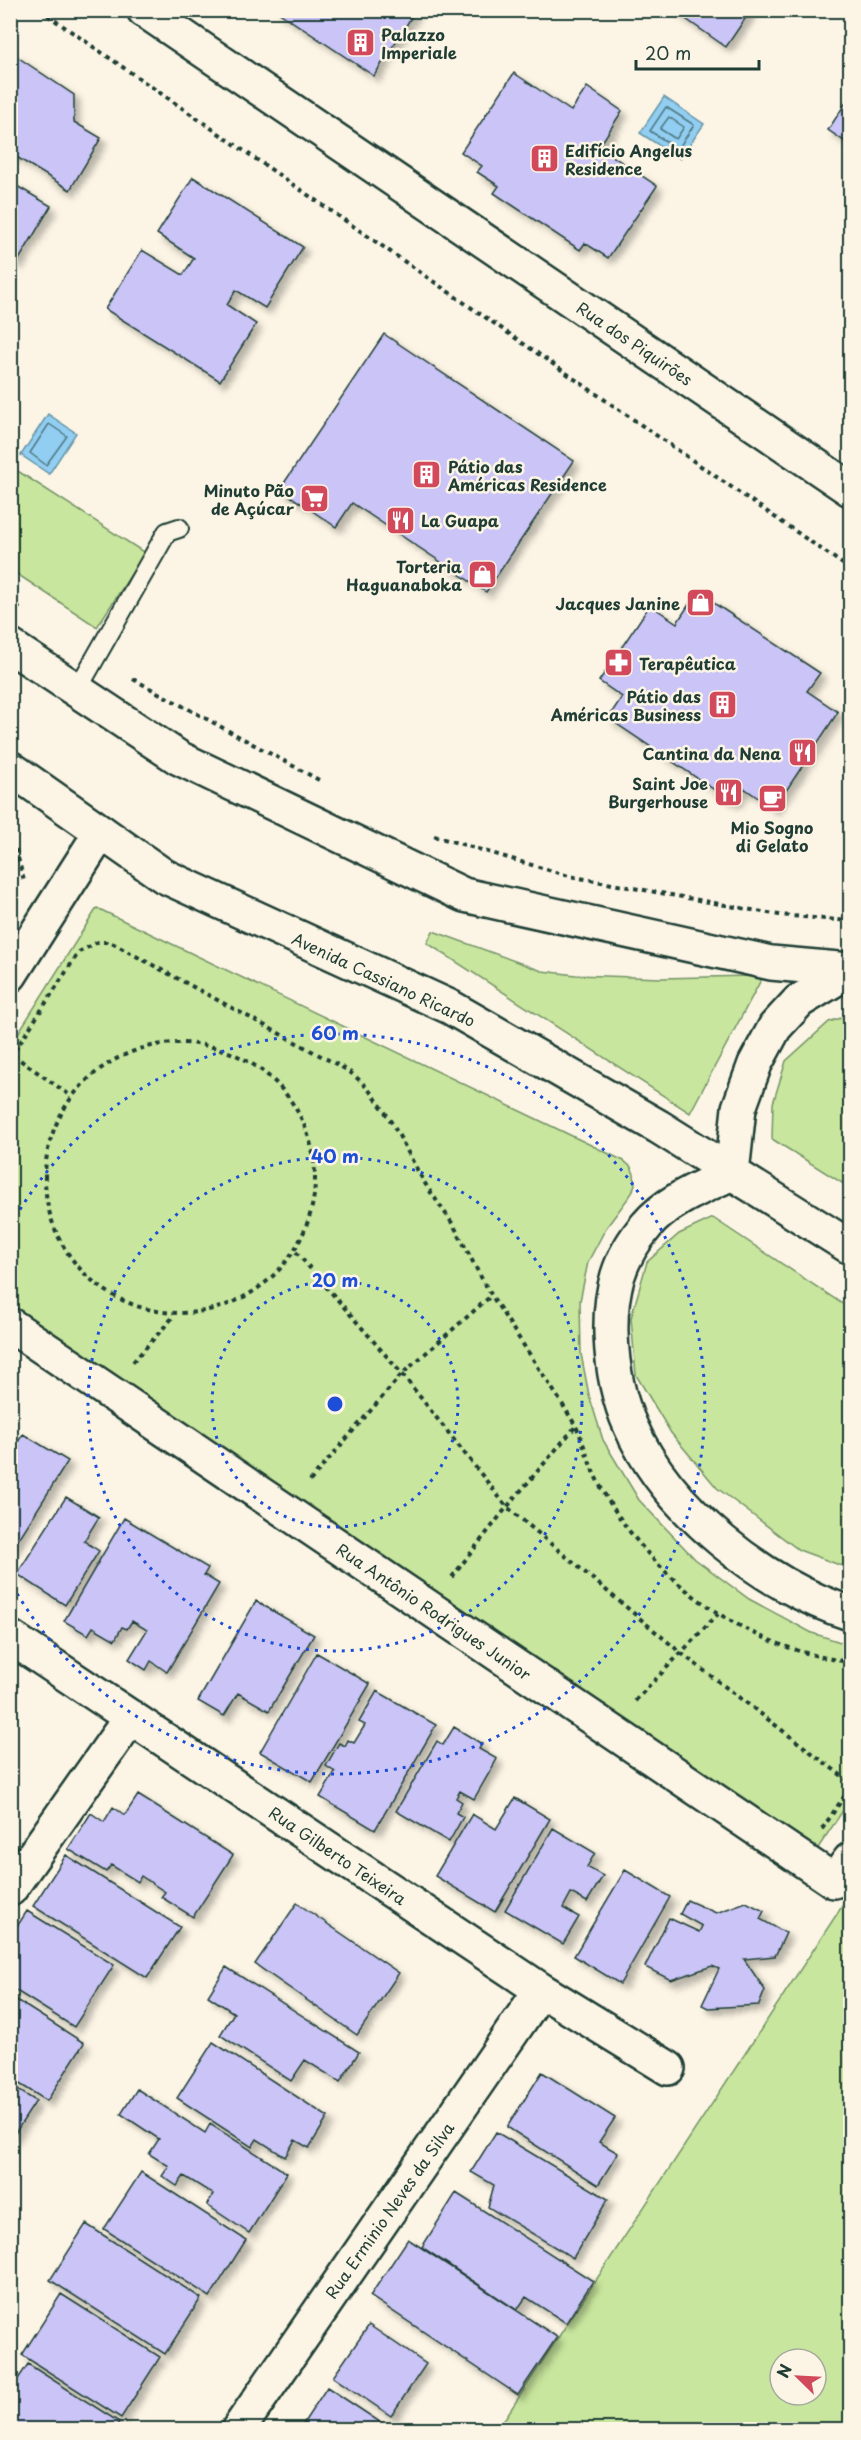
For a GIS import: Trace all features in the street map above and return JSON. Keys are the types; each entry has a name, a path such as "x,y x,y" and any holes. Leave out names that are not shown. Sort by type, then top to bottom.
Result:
{"street":[{"name":"Rua dos Piquirões","path":"144,10 850,489"},
{"path":"10,646 179,758 464,895 771,963 850,970"},
{"name":"Avenida Cassiano Ricardo","path":"10,768 164,876 450,1007 659,1127 850,1247"},
{"path":"10,975 101,832"},
{"path":"850,970 799,1001 775,1027 755,1065 739,1108 732,1173 677,1201 648,1223 631,1245 617,1272 610,1305 611,1351 619,1387 631,1426 663,1481 716,1536 766,1574 824,1604 850,1612"},
{"name":"Rua Antônio Rodrigues Junior","path":"10,1325 834,1881 850,1860"},
{"name":"Rua Gilberto Teixeira","path":"10,1637 541,1990 668,2068"},
{"path":"10,1889 131,1717"},
{"name":"Rua Erminio Neves da Silva","path":"238,2430 541,1990"}],"lane":[{"path":"77,690 167,532 179,528"}],"path":[{"path":"40,10 850,569"},
{"path":"10,602 29,615"},
{"path":"95,658 328,784"},
{"path":"423,831 569,876 779,915 850,921"},
{"path":"10,843 15,846 25,879 20,889"},
{"path":"71,1096 12,1056 79,952 98,942 110,942 121,947 362,1080 377,1099 408,1155 454,1226 492,1295 576,1426 591,1467 611,1505 636,1540 665,1572 718,1614 763,1638 799,1651 850,1662"},
{"path":"203,1043 249,1060 287,1092 310,1135 317,1184 296,1252 243,1300 174,1316 126,1305 85,1277 56,1237 44,1189 49,1140 71,1096 108,1062 153,1044 203,1043"},
{"path":"296,1252 402,1374 507,1507 681,1653 850,1782"},
{"path":"307,1485 402,1374 492,1295"},
{"path":"130,1366 174,1316"},
{"path":"450,1580 507,1507 576,1426"},
{"path":"633,1704 718,1614"},
{"path":"818,1836 850,1788"}],"green space":[{"path":"10,466 145,553 97,627 11,570"},
{"path":"97,908 624,1161 631,1167 635,1184 632,1193 606,1228 588,1262 580,1301 581,1354 589,1395 603,1440 639,1500 695,1559 749,1599 812,1633 850,1645 850,1800 812,1857 11,1313 10,1046"},
{"path":"433,931 542,971 576,975 661,978 751,976 762,978 690,1113 427,943"},
{"path":"850,1015 850,1188 772,1139 773,1103 786,1061 829,1022"},
{"path":"713,1218 850,1309 850,1569 799,1550 717,1488 671,1433 636,1375 631,1318 647,1262 679,1234"},
{"path":"850,1894 850,2429 498,2429"}],"water":[{"path":"664,97 704,124 680,159 640,133"},
{"path":"48,414 76,433 49,474 21,455"}],"building":[{"name":"Palazzo Imperiale","path":"275,10 416,10 374,76"},
{"path":"673,10 751,10 726,47"},
{"path":"10,52 74,95 74,122 101,138 70,190 10,153"},
{"name":"Edifício Angelus Residence","path":"514,73 571,111 587,87 622,111 599,147 657,186 608,258 585,243 580,250 494,193 499,186 477,172 482,166 461,152"},
{"path":"850,96 850,145 828,130"},
{"path":"193,177 303,247 265,308 236,290 227,305 256,324 220,381 105,309 142,250 183,275 194,258 157,234"},
{"path":"10,182 51,206 17,263 10,259"},
{"name":"Pátio das Américas Residence","path":"384,334 574,461 486,592 352,503 336,527 280,489"},
{"name":"Pátio das Américas Business","path":"697,592 820,673 807,691 838,712 774,809 744,788 734,803 608,718 622,697 599,681 650,605 677,623"},
{"path":"23,1434 68,1461 10,1553 10,1454"},
{"path":"66,1497 99,1517 84,1541 99,1551 65,1605 17,1574"},
{"path":"124,1518 208,1568 204,1575 219,1584 167,1672 151,1661 146,1670 129,1659 147,1630 132,1621 127,1629 122,1627 115,1640 93,1627 88,1635 64,1621"},
{"path":"256,1601 314,1635 269,1711 238,1693 224,1716 198,1701"},
{"path":"317,1653 370,1684 312,1782 260,1752"},
{"path":"377,1691 436,1725 375,1830 320,1797 335,1772 326,1766 339,1743 345,1746 348,1740 354,1743 365,1725 359,1722"},
{"path":"454,1727 482,1744 479,1749 497,1759 474,1799 460,1791 456,1798 462,1802 456,1813 463,1817 449,1842 396,1811 437,1741 443,1745"},
{"path":"138,1795 233,1855 193,1917 161,1897 165,1892 141,1876 138,1882 111,1865 106,1872 68,1849 91,1813 104,1822 113,1807 125,1815"},
{"path":"515,1798 550,1819 495,1912 435,1876 472,1814 496,1829"},
{"path":"553,1828 595,1853 587,1867 603,1876 587,1902 571,1893 563,1908 579,1917 563,1944 505,1910"},
{"path":"66,1855 180,1927 147,1978 33,1906"},
{"path":"625,1870 670,1897 620,1984 574,1956"},
{"path":"687,1900 716,1913 746,1902 764,1911 760,1919 786,1933 775,1956 744,1959 765,1990 759,2005 708,2008 702,2005 719,1969 712,1966 671,1980 645,1967 669,1918 699,1932 702,1926 680,1914"},
{"path":"297,1903 399,1973 357,2035 255,1964"},
{"path":"27,1911 114,1965 74,2027 10,1987 10,1937"},
{"path":"226,1967 359,2052 340,2082 305,2060 291,2081 220,2035 234,2013 208,1996"},
{"path":"10,1996 84,2043 47,2101 10,2078"},
{"path":"213,2042 328,2117 309,2148 295,2140 285,2157 257,2139 252,2147 177,2098"},
{"path":"542,2072 615,2118 599,2142 618,2153 598,2185 507,2127"},
{"path":"10,2085 36,2101 10,2141"},
{"path":"137,2089 205,2133 210,2124 287,2173 249,2233 207,2205 213,2194 184,2176 177,2186 162,2176 169,2166 149,2154 159,2139 121,2114"},
{"path":"496,2132 608,2199 573,2258 488,2207 494,2185 471,2172"},
{"path":"141,2172 246,2240 210,2297 104,2229"},
{"path":"456,2193 593,2281 566,2323 526,2297 517,2310 422,2247"},
{"path":"86,2224 201,2298 165,2354 50,2280"},
{"path":"408,2239 557,2337 518,2395 370,2296"},
{"path":"61,2294 160,2357 121,2418 22,2355"},
{"path":"369,2325 426,2364 391,2416 333,2377"},
{"path":"28,2364 119,2422 114,2430 10,2430 10,2391"},
{"path":"327,2387 392,2430 299,2430"}],"place":[{"name":"Palazzo Imperiale","path":"360,43"},
{"name":"Edifício Angelus Residence","path":"544,159"},
{"name":"Pátio das Américas Residence","path":"427,475"},
{"name":"Minuto Pão de Açúcar","path":"315,499"},
{"name":"La Guapa","path":"400,520"},
{"name":"Torteria Haguanaboka","path":"483,575"},
{"name":"Jacques Janine","path":"701,603"},
{"name":"Terapêutica","path":"618,663"},
{"name":"Pátio das Américas Business","path":"722,705"},
{"name":"Cantina da Nena","path":"802,753"},
{"name":"Saint Joe Burgerhouse","path":"729,792"},
{"name":"Mio Sogno di Gelato","path":"772,799"}]}
